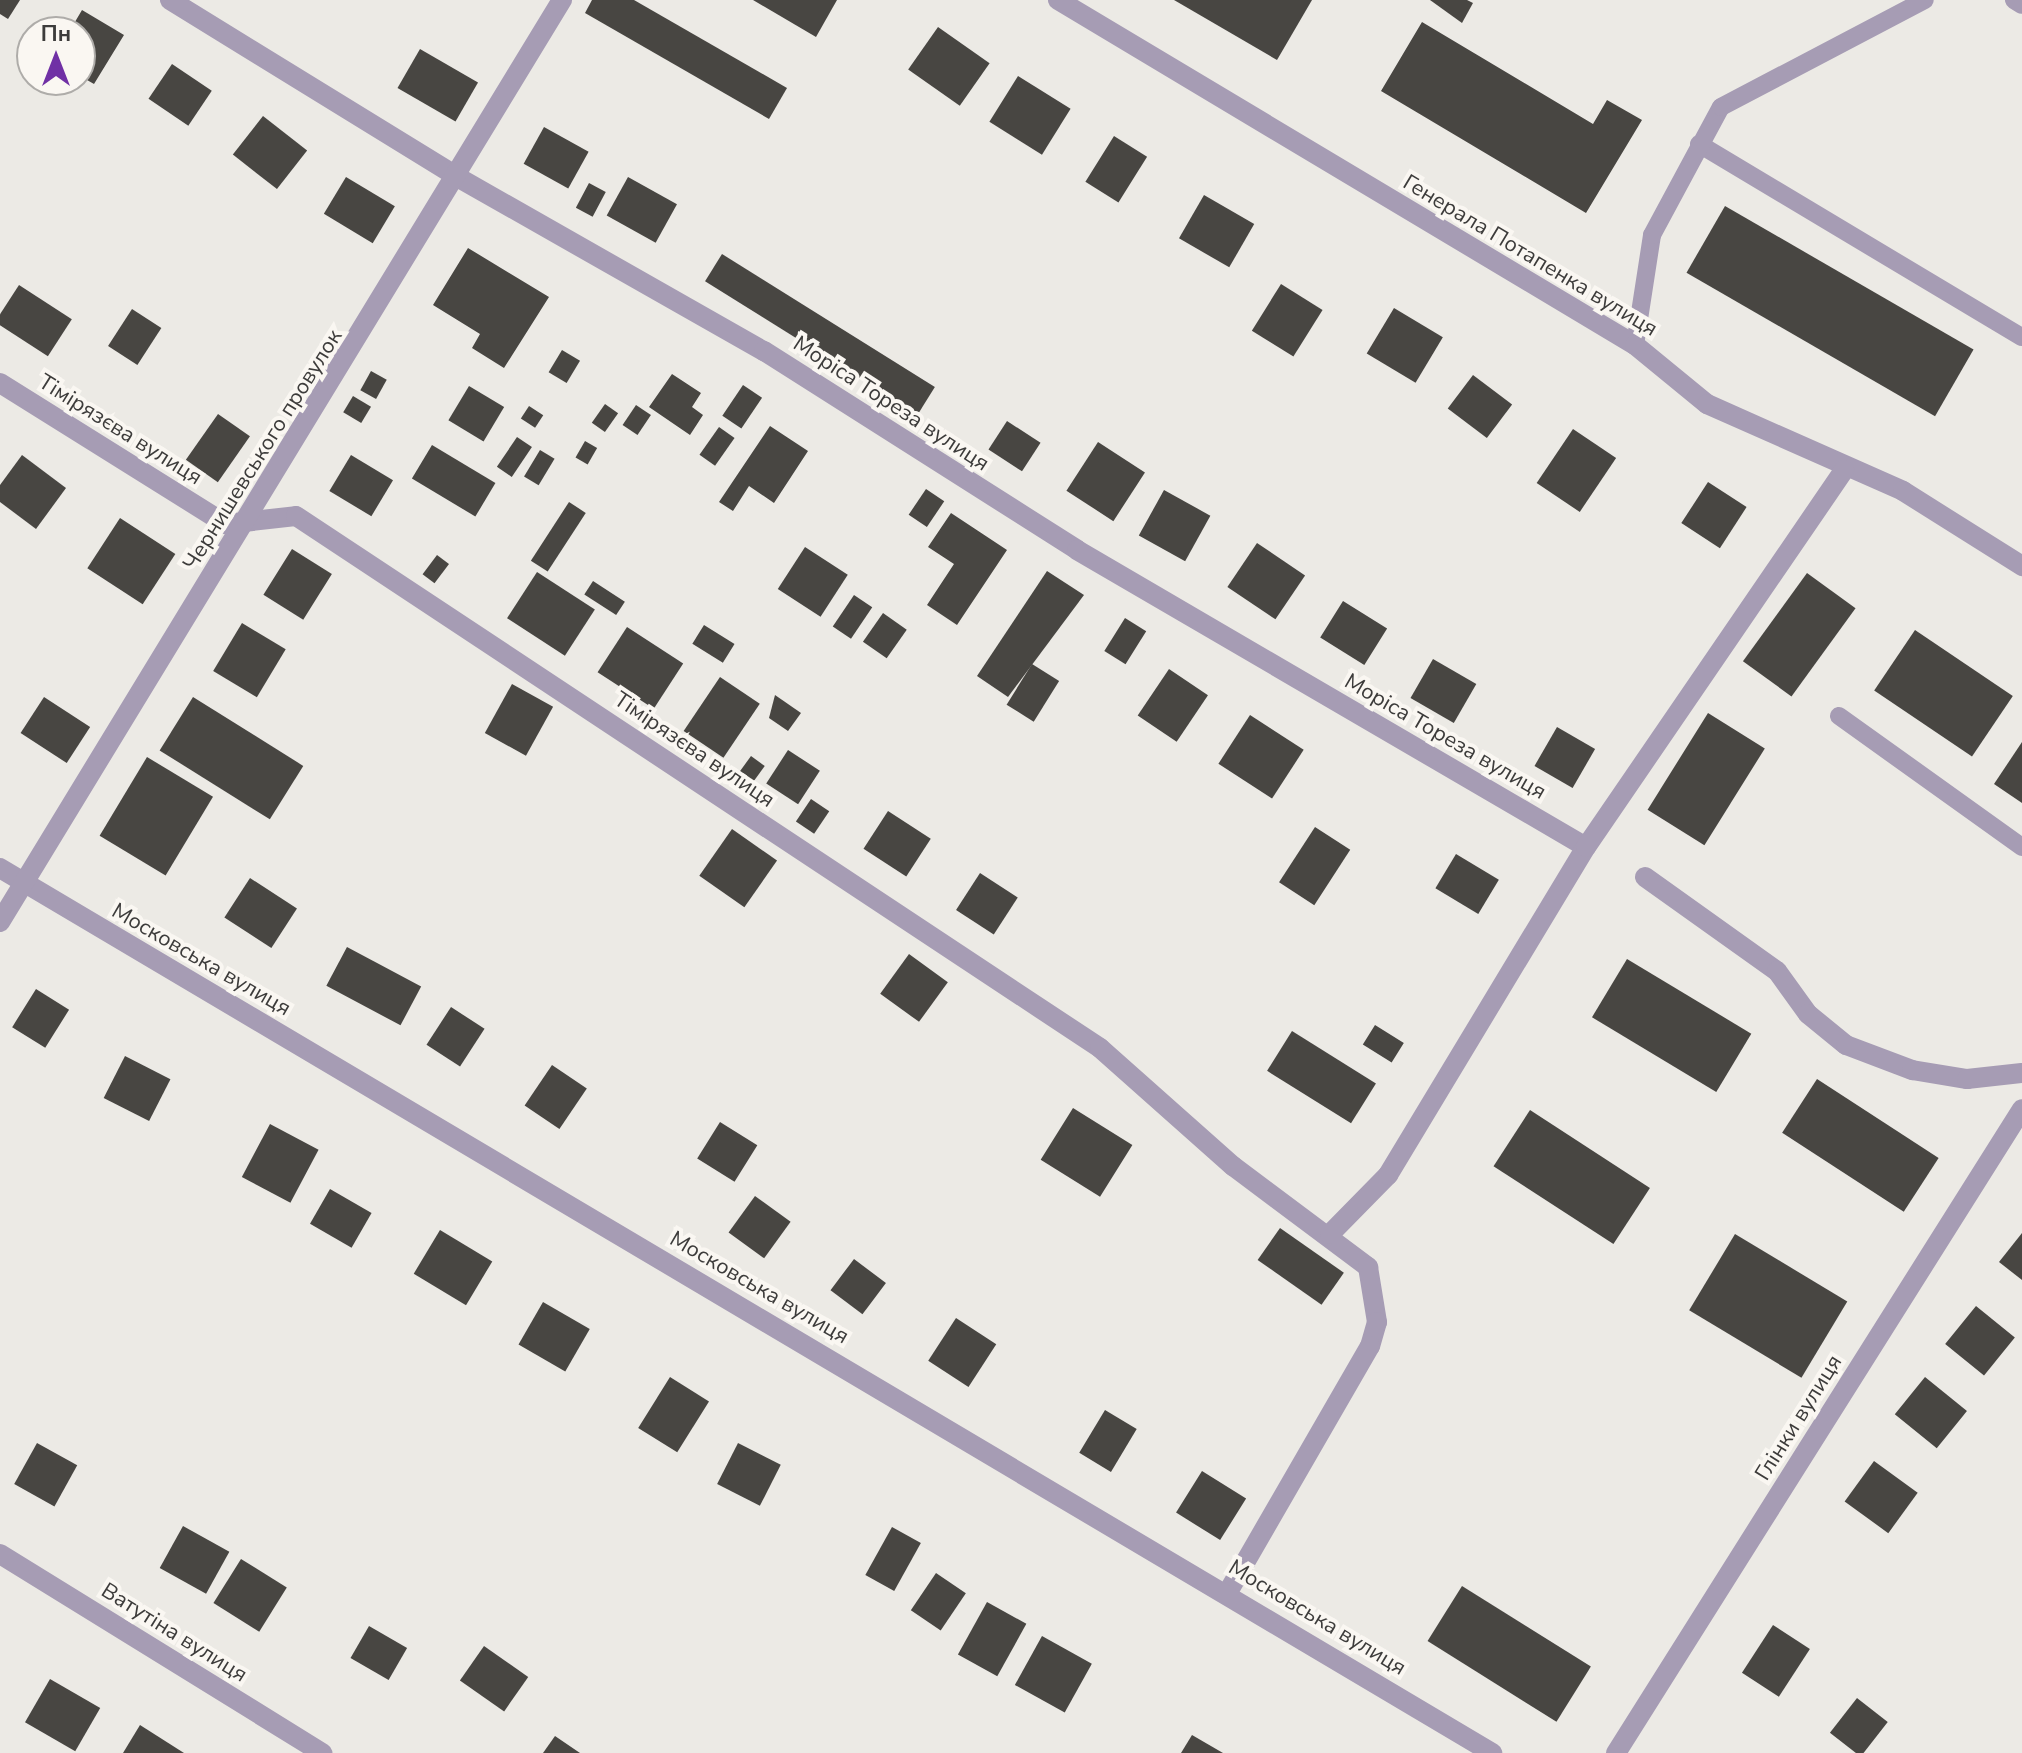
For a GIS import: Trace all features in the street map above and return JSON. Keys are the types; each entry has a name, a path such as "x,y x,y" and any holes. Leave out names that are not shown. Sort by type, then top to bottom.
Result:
{"street":[{"name":"Моріса Тореза вулиця","path":"170,0 459,178 764,351 1077,550 1586,847"},
{"name":"Чернишевського провулок","path":"0,922 459,178 562,0"},
{"name":"Генерала Потапенка вулиця","path":"1058,0 1635,345 1707,404 1844,470 1903,491 2022,566"},
{"name":"Тімірязєва вулиця","path":"0,383 226,524 296,516 1100,1048 1233,1166 1330,1234 1368,1267 1377,1322 1370,1346 1228,1592"},
{"path":"1330,1234 1388,1175 1586,847 1844,470"},
{"name":"Московська вулиця","path":"0,868 1228,1592 1492,1753"},
{"path":"1645,877 1777,971 1808,1014 1846,1045 1912,1070 1967,1079 2022,1073"},
{"name":"Глінки вулиця","path":"1616,1753 2022,1109"},
{"name":"Ватутіна вулиця","path":"0,1554 322,1753"}],"lane":[{"path":"1635,345 1652,235 1721,107 1925,0"},
{"path":"2014,0 2022,5"},
{"path":"1699,144 2022,337"},
{"path":"1839,716 2022,847"}],"building":[{"path":"0,0 20,0 8,19 0,14"},
{"path":"592,0 634,0 787,88 769,119 585,13"},
{"path":"753,0 837,0 816,37"},
{"path":"1174,0 1312,0 1277,60"},
{"path":"1430,0 1467,0 1473,3 1462,23"},
{"path":"82,10 92,16 78,16"},
{"path":"96,18 124,35 96,81"},
{"path":"1422,22 1593,124 1607,100 1642,120 1586,213 1381,91"},
{"path":"938,27 990,63 960,106 908,70"},
{"path":"420,49 478,82 456,121 398,88"},
{"path":"172,64 212,91 188,126 149,99"},
{"path":"1018,76 1071,109 1042,155 989,122"},
{"path":"263,116 307,150 277,189 233,155"},
{"path":"544,127 589,152 568,188 524,164"},
{"path":"1114,136 1147,157 1118,202 1085,182"},
{"path":"346,177 395,206 373,243 324,214"},
{"path":"628,177 677,204 656,243 607,215"},
{"path":"589,183 606,192 593,217 576,208"},
{"path":"1204,195 1254,224 1229,267 1179,238"},
{"path":"1725,206 1974,350 1935,416 1686,273"},
{"path":"468,248 549,297 504,368 472,348 480,334 433,305"},
{"path":"722,254 935,387 918,414 705,281"},
{"path":"1281,284 1323,310 1293,357 1252,331"},
{"path":"19,285 72,319 48,356 0,325 0,314"},
{"path":"1394,308 1443,337 1416,383 1367,353"},
{"path":"132,309 161,328 137,365 108,346"},
{"path":"562,350 580,361 567,383 549,372"},
{"path":"371,371 387,380 376,399 360,390"},
{"path":"672,374 701,393 692,407 703,415 690,435 649,407"},
{"path":"1473,375 1512,404 1487,438 1448,409"},
{"path":"743,385 762,398 741,429 722,416"},
{"path":"469,386 504,407 484,441 448,420"},
{"path":"353,396 371,407 361,423 343,412"},
{"path":"605,404 618,413 605,432 592,423"},
{"path":"636,405 651,415 638,435 623,425"},
{"path":"529,406 543,415 535,428 521,419"},
{"path":"218,414 250,436 218,482 186,460"},
{"path":"1007,421 1041,443 1022,471 988,450"},
{"path":"770,426 808,451 774,503 749,486 733,511 719,502"},
{"path":"719,427 735,438 715,466 699,455"},
{"path":"1573,429 1616,458 1580,512 1537,483"},
{"path":"517,437 532,447 512,477 497,467"},
{"path":"585,441 597,448 588,464 576,457"},
{"path":"1098,442 1145,472 1113,521 1066,491"},
{"path":"432,445 495,483 475,517 412,478"},
{"path":"540,450 555,459 539,485 524,477"},
{"path":"22,455 66,488 36,529 0,502 0,485"},
{"path":"351,455 393,480 371,516 329,491"},
{"path":"1708,482 1747,507 1720,548 1681,523"},
{"path":"926,489 944,501 927,527 909,515"},
{"path":"1164,490 1210,516 1185,561 1139,535"},
{"path":"569,502 586,513 548,572 531,561"},
{"path":"951,513 1007,550 957,625 927,605 954,564 928,547"},
{"path":"120,518 175,554 143,604 87,568"},
{"path":"1257,543 1305,575 1275,619 1227,587"},
{"path":"805,547 848,575 821,617 778,589"},
{"path":"292,549 332,574 303,620 263,595"},
{"path":"437,555 449,564 435,583 423,574"},
{"path":"1047,571 1084,595 1008,697 977,676"},
{"path":"537,572 595,610 565,656 507,618"},
{"path":"1807,573 1856,608 1791,696 1743,661"},
{"path":"593,581 625,602 616,615 584,594"},
{"path":"854,595 872,607 851,639 833,627"},
{"path":"1343,601 1387,629 1364,665 1320,637"},
{"path":"883,613 907,630 887,658 863,642"},
{"path":"1125,618 1146,631 1126,664 1104,651"},
{"path":"242,623 286,649 257,697 213,671"},
{"path":"704,625 735,644 723,663 692,644"},
{"path":"627,627 683,663 654,709 598,672"},
{"path":"1915,630 2013,696 1972,757 1874,691"},
{"path":"1433,659 1476,684 1454,723 1410,698"},
{"path":"1032,664 1059,681 1034,722 1007,705"},
{"path":"1169,669 1208,695 1177,742 1138,715"},
{"path":"720,677 760,704 723,758 684,731"},
{"path":"512,684 553,707 526,756 485,733"},
{"path":"775,695 801,713 788,731 769,718"},
{"path":"44,697 90,727 67,763 21,733"},
{"path":"193,697 303,766 270,819 160,750"},
{"path":"1708,713 1765,749 1704,845 1648,810"},
{"path":"1250,715 1304,750 1272,798 1218,764"},
{"path":"1557,727 1595,749 1573,788 1534,766"},
{"path":"2022,742 2022,803 1994,784"},
{"path":"788,750 820,771 798,804 766,784"},
{"path":"751,756 765,766 751,785 737,775"},
{"path":"147,757 213,797 166,876 100,836"},
{"path":"811,799 829,811 814,834 796,821"},
{"path":"888,811 931,839 906,877 863,849"},
{"path":"1315,827 1350,850 1314,905 1279,882"},
{"path":"732,829 777,861 744,907 699,876"},
{"path":"1456,854 1499,880 1478,914 1435,888"},
{"path":"980,873 1018,898 994,934 956,910"},
{"path":"250,878 297,908 271,948 224,917"},
{"path":"347,947 421,986 401,1025 326,986"},
{"path":"909,954 948,982 919,1022 880,994"},
{"path":"1627,959 1751,1034 1716,1092 1592,1017"},
{"path":"36,989 69,1010 45,1048 12,1027"},
{"path":"451,1007 485,1029 460,1067 426,1045"},
{"path":"1375,1025 1404,1043 1392,1063 1363,1045"},
{"path":"1292,1031 1376,1083 1351,1123 1267,1071"},
{"path":"125,1056 170,1079 149,1121 104,1098"},
{"path":"552,1065 587,1088 559,1129 525,1106"},
{"path":"1817,1079 1939,1158 1904,1212 1782,1133"},
{"path":"1073,1108 1132,1145 1100,1197 1041,1160"},
{"path":"1530,1110 1650,1188 1613,1244 1494,1166"},
{"path":"720,1122 757,1145 735,1182 697,1158"},
{"path":"270,1124 319,1150 290,1203 242,1177"},
{"path":"330,1189 372,1213 352,1248 310,1224"},
{"path":"755,1196 791,1222 764,1258 729,1232"},
{"path":"1280,1228 1344,1273 1322,1305 1258,1260"},
{"path":"440,1230 492,1261 466,1305 414,1274"},
{"path":"2022,1233 2022,1280 1999,1262"},
{"path":"1735,1234 1847,1301 1801,1378 1689,1310"},
{"path":"854,1259 886,1283 862,1314 831,1290"},
{"path":"543,1302 590,1329 565,1371 518,1344"},
{"path":"1976,1306 2015,1337 1984,1376 1945,1344"},
{"path":"956,1318 996,1344 968,1387 928,1361"},
{"path":"670,1377 709,1401 677,1452 638,1428"},
{"path":"1925,1377 1967,1411 1937,1448 1895,1414"},
{"path":"1105,1410 1137,1429 1111,1472 1079,1453"},
{"path":"37,1443 77,1465 54,1506 14,1484"},
{"path":"738,1443 781,1465 760,1506 717,1484"},
{"path":"1874,1461 1918,1493 1888,1533 1845,1501"},
{"path":"1202,1471 1246,1499 1220,1540 1176,1513"},
{"path":"183,1526 229,1552 206,1594 160,1568"},
{"path":"892,1527 921,1543 894,1591 865,1575"},
{"path":"241,1559 287,1588 259,1632 213,1603"},
{"path":"936,1573 966,1593 941,1630 911,1610"},
{"path":"1462,1586 1591,1667 1556,1722 1428,1641"},
{"path":"987,1602 1026,1624 997,1676 958,1654"},
{"path":"1773,1625 1810,1649 1779,1697 1742,1673"},
{"path":"369,1626 407,1648 389,1680 350,1658"},
{"path":"1042,1636 1092,1664 1065,1713 1015,1685"},
{"path":"484,1646 528,1677 504,1711 460,1680"},
{"path":"50,1679 100,1708 75,1751 25,1722"},
{"path":"1857,1698 1888,1722 1864,1753 1856,1753 1830,1733"},
{"path":"140,1725 184,1753 123,1753"},
{"path":"1192,1735 1223,1753 1181,1753"},
{"path":"555,1736 580,1753 543,1753"}]}
